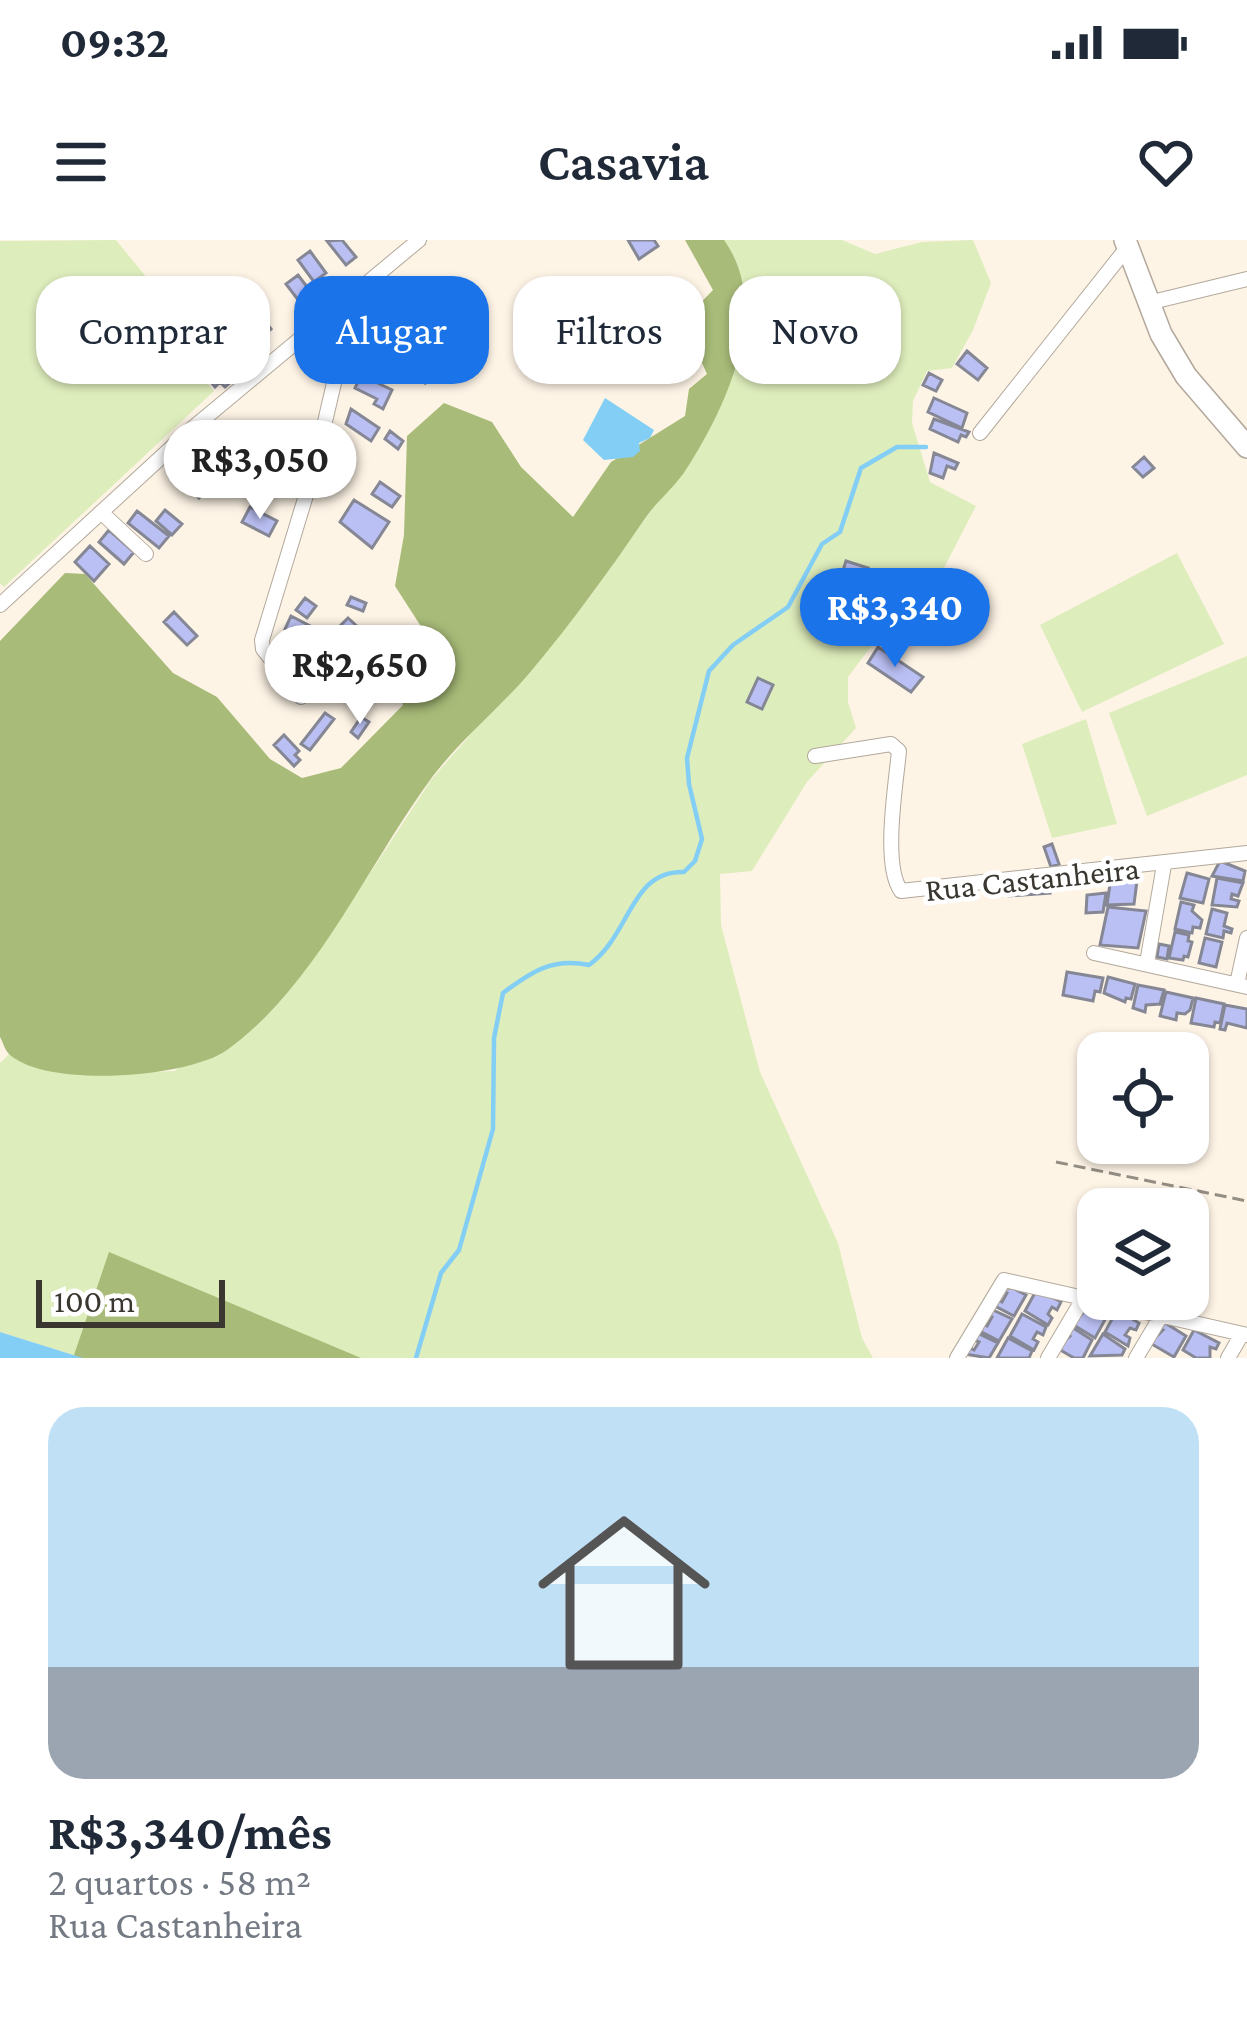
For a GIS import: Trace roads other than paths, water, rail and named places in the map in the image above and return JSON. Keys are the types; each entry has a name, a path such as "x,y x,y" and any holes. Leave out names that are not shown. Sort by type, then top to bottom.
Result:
{"street":[{"path":"377,276 419,240"},
{"path":"1125,244 1148,303 1186,376 1247,447"},
{"path":"980,433 1125,244"},
{"path":"1148,303 1247,279"},
{"path":"0,605 194,427 294,345"},
{"path":"301,697 263,649 262,640 314,469 334,384"},
{"path":"103,514 146,554"},
{"name":"Rua Castanheira","path":"814,756 890,744 899,751 892,856 895,884 901,890 1247,853"},
{"path":"1147,963 1164,865"},
{"path":"1094,953 1242,986 1247,938"},
{"path":"957,1358 1004,1280 1077,1296"},
{"path":"1048,1358 1077,1309"},
{"path":"1136,1358 1159,1320"},
{"path":"1179,1320 1244,1334 1228,1358"}],"water":[{"path":"605,398 654,430 639,443 640,451 633,457 604,460 583,440"},
{"path":"0,1332 83,1358 0,1358"}],"waterway":[{"path":"416,1358 441,1273 459,1250 493,1129 494,1038 503,993 543,968 564,963 589,965 614,938 652,881 684,872 695,861 702,839 687,758 709,671 733,645 788,607 822,544 840,532 861,468 897,447 926,447"}]}
